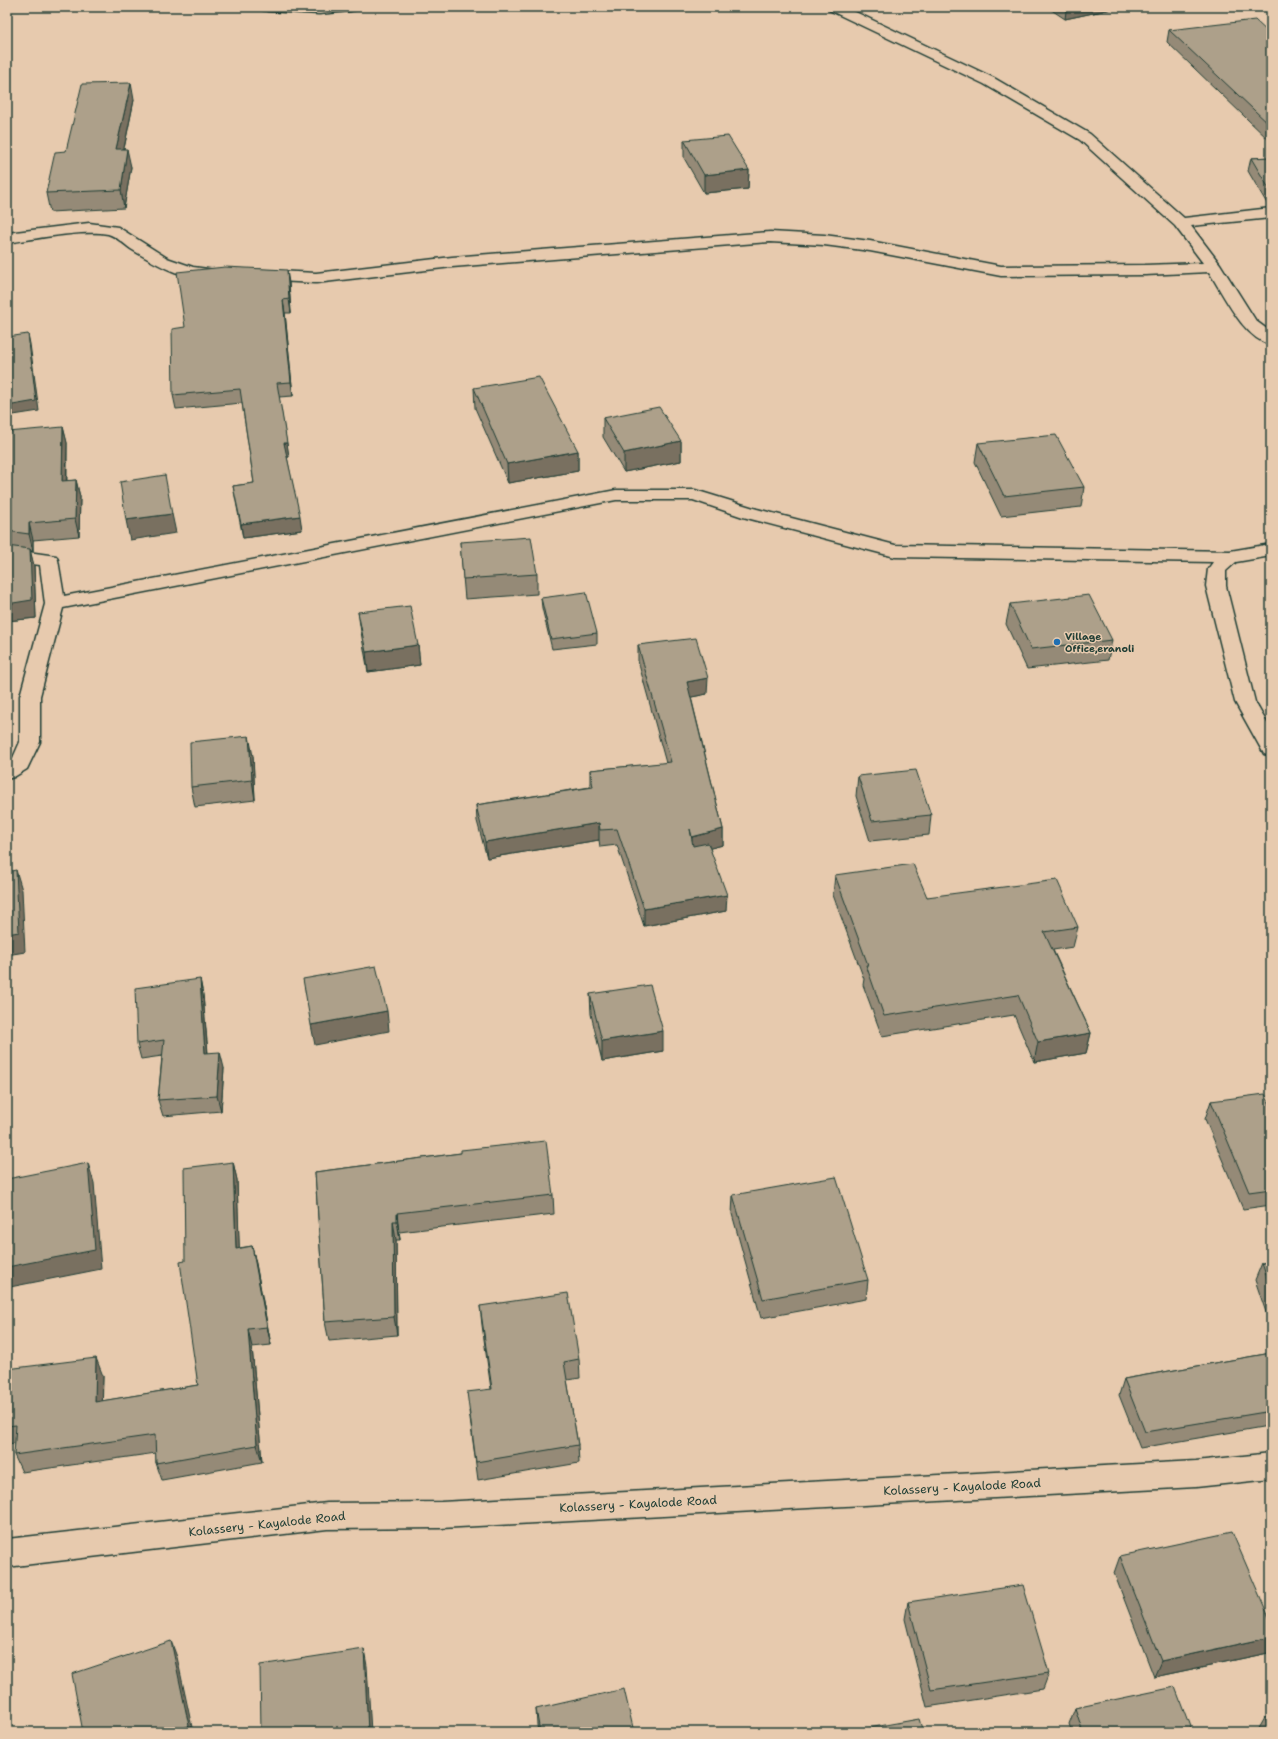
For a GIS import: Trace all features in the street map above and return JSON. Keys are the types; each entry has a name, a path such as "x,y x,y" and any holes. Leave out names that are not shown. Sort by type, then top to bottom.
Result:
{"street":[{"path":"268,7 319,10 350,7"},
{"path":"834,7 989,81 1085,137 1180,223 1214,267 1250,324 1271,340"},
{"path":"1180,223 1271,213"},
{"path":"7,238 82,228 113,230 160,261 191,272 316,278 452,262 770,237 824,240 870,246 1001,271 1144,270 1214,267"},
{"path":"55,604 616,495 695,496 750,513 895,551 1230,557 1271,550"},
{"path":"7,555 49,560 55,604 30,696 30,742 20,764 7,772"},
{"path":"1230,557 1217,569 1216,586 1245,702 1271,749"},
{"name":"Kolassery - Kayalode Road","path":"7,1553 327,1516 449,1515 1196,1474 1271,1466"}],"building":[{"path":"1061,7 1083,7 1066,11"},
{"path":"1255,20 1271,35 1271,126 1169,30"},
{"path":"131,83 116,149 127,149 121,190 46,193 55,152 66,151 82,84"},
{"path":"728,136 749,170 704,175 684,140"},
{"path":"1271,157 1271,192 1251,158"},
{"path":"225,267 287,270 289,299 283,300 291,382 277,383 287,443 284,443 300,516 241,524 233,486 254,483 240,389 173,395 172,329 185,327 177,272"},
{"path":"28,334 36,401 7,406 7,337"},
{"path":"539,377 578,451 507,464 474,388"},
{"path":"659,407 681,441 624,453 603,418"},
{"path":"63,427 62,481 76,480 75,519 29,523 29,534 7,531 8,432"},
{"path":"1056,435 1084,487 1004,496 978,443"},
{"path":"165,475 172,514 126,520 120,482"},
{"path":"531,537 537,574 463,579 460,542"},
{"path":"7,546 30,549 32,600 7,604"},
{"path":"586,592 597,633 551,639 541,598"},
{"path":"1089,595 1112,640 1031,649 1010,604"},
{"path":"410,606 418,645 366,652 358,612"},
{"path":"696,638 708,678 687,682 723,829 692,837 690,829 693,846 708,843 727,895 644,909 617,829 600,830 599,823 485,842 476,805 593,787 590,770 671,762 638,645"},
{"path":"249,736 252,780 191,787 190,742"},
{"path":"916,770 931,815 872,821 858,776"},
{"path":"913,864 927,897 1057,880 1078,927 1044,932 1091,1033 1038,1042 1018,995 884,1016 866,965 868,965 835,875"},
{"path":"16,870 19,932 7,934 7,872"},
{"path":"376,966 387,1011 311,1025 303,979"},
{"path":"200,979 205,1053 220,1052 217,1096 158,1100 164,1040 137,1044 135,988"},
{"path":"650,985 663,1031 602,1041 590,994"},
{"path":"1265,1094 1271,1107 1271,1189 1249,1192 1211,1101"},
{"path":"546,1141 553,1195 397,1213 397,1221 393,1221 394,1317 325,1322 315,1172 461,1153 461,1150"},
{"path":"233,1162 236,1249 252,1246 267,1327 248,1329 257,1445 156,1463 155,1435 14,1455 16,1425 7,1426 7,1369 96,1358 95,1402 198,1385 180,1262 185,1261 184,1168"},
{"path":"88,1163 95,1250 7,1267 7,1179"},
{"path":"836,1177 868,1280 763,1299 733,1195"},
{"path":"1271,1262 1271,1291 1262,1263"},
{"path":"568,1293 579,1359 564,1362 578,1445 476,1462 467,1392 492,1389 480,1306"},
{"path":"1271,1353 1271,1411 1145,1432 1124,1379"},
{"path":"1232,1532 1271,1622 1271,1637 1161,1661 1120,1556"},
{"path":"1023,1585 1049,1673 931,1690 908,1602"},
{"path":"171,1641 189,1726 171,1732 83,1732 72,1674"},
{"path":"364,1649 368,1732 261,1732 260,1665"},
{"path":"1175,1687 1192,1732 1083,1732 1075,1708"},
{"path":"624,1689 634,1732 540,1732 536,1709"},
{"path":"1271,1717 1271,1732 1265,1718"},
{"path":"919,1719 923,1732 846,1732"}],"place":[{"name":"Village Office,eranoli","path":"1057,642"}]}
